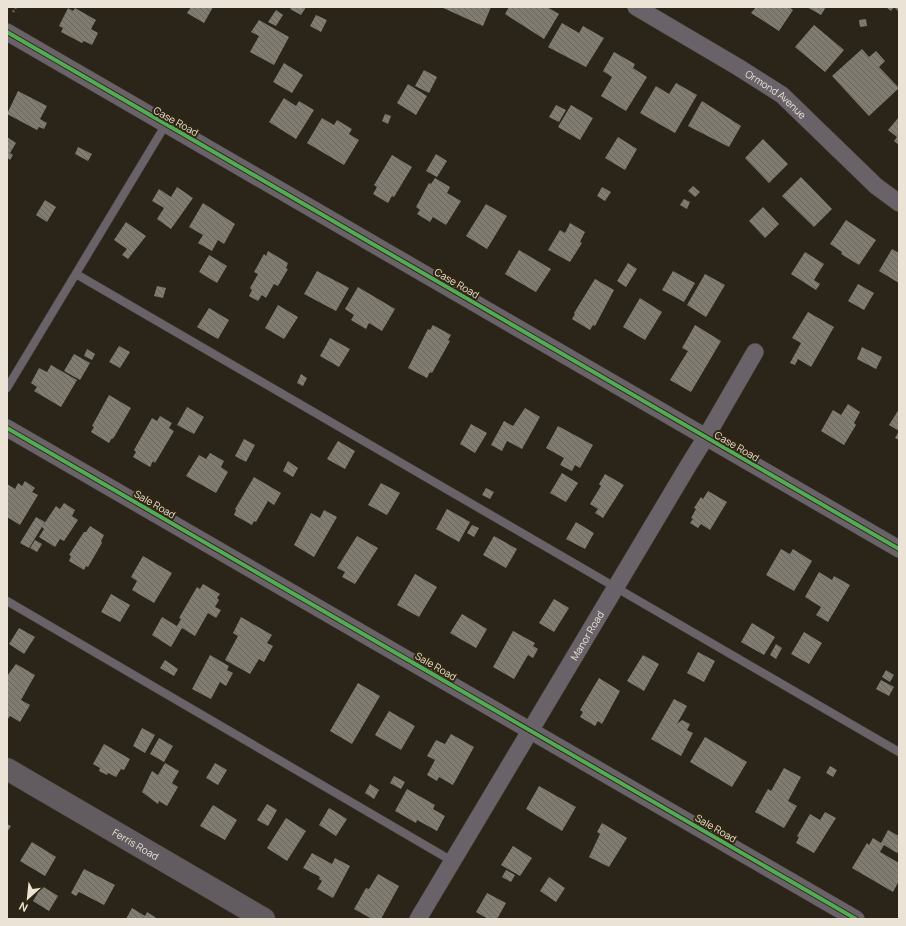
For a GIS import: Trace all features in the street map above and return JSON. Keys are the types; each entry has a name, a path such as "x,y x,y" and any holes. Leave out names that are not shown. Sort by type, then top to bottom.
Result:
{"main road":[{"name":"Ferris Road","path":"7,769 264,919"}],"street":[{"name":"Ormond Avenue","path":"636,7 738,66 782,95 870,182 899,203"},
{"name":"Case Road","path":"7,32 899,549"},
{"name":"Manor Road","path":"418,919 706,437 755,352"},
{"name":"Sale Road","path":"7,428 856,919"}],"lane":[{"path":"7,388 166,124"},
{"path":"76,274 899,752"},
{"path":"7,601 452,861"}],"path":[{"path":"13,12 16,7"}],"building":[{"path":"191,7 213,7 204,23 187,13"},
{"path":"292,7 306,7 301,15 290,9"},
{"path":"441,7 491,7 483,26"},
{"path":"509,7 547,7 559,14 544,39 505,14"},
{"path":"756,7 789,7 793,10 779,31 751,13"},
{"path":"807,7 826,7 821,15"},
{"path":"886,7 894,7 891,11"},
{"path":"894,7 899,7 899,12"},
{"path":"68,8 73,11 75,8 96,20 91,29 98,33 92,45 84,41 82,43 61,32 63,28 59,26"},
{"path":"276,10 283,15 276,26 268,22"},
{"path":"316,15 327,20 321,32 310,26"},
{"path":"866,19 867,26 860,27 859,20"},
{"path":"259,20 289,37 274,65 250,52 259,36 251,32"},
{"path":"562,23 579,33 583,26 604,38 586,67 548,47"},
{"path":"814,25 844,50 825,72 795,47"},
{"path":"862,49 869,57 876,51 885,61 879,67 899,88 869,116 832,76"},
{"path":"614,52 635,64 633,68 647,77 626,111 601,96 612,77 603,71"},
{"path":"284,63 303,75 292,93 273,82"},
{"path":"424,70 437,77 429,93 415,86"},
{"path":"676,83 697,95 675,133 640,113 656,86 669,94"},
{"path":"408,84 427,96 416,115 397,103"},
{"path":"18,91 47,106 40,119 47,123 44,129 39,127 37,130 7,114"},
{"path":"284,98 296,106 299,101 314,110 296,139 269,122"},
{"path":"702,101 741,126 729,147 688,126"},
{"path":"556,105 566,110 559,122 549,117"},
{"path":"571,105 593,118 580,140 558,127"},
{"path":"385,114 391,116 388,124 382,121"},
{"path":"899,117 899,145 894,141 897,137 888,130"},
{"path":"322,118 334,125 337,120 352,129 349,134 359,140 344,165 307,143"},
{"path":"7,137 16,143 10,153 13,155 10,160 7,158"},
{"path":"618,137 637,149 625,170 605,158"},
{"path":"763,139 788,164 769,183 745,158"},
{"path":"78,147 92,154 88,161 75,154"},
{"path":"436,154 447,161 437,177 426,171"},
{"path":"392,155 412,167 394,197 392,196 388,203 373,194 377,187 374,185"},
{"path":"801,177 832,209 814,227 782,196"},
{"path":"435,178 450,187 447,193 461,201 446,225 433,217 430,222 417,214 420,210 416,207 429,183 431,184"},
{"path":"693,186 700,192 695,197 688,191"},
{"path":"177,187 193,198 171,229 157,219 164,208 152,201 159,189 171,197"},
{"path":"602,187 611,192 605,201 597,196"},
{"path":"684,199 690,202 687,209 680,205"},
{"path":"45,200 56,207 47,222 36,215"},
{"path":"203,203 235,224 224,244 218,240 212,251 198,243 203,235 189,227"},
{"path":"486,204 507,216 487,249 466,236"},
{"path":"763,207 779,224 765,238 749,221"},
{"path":"846,220 876,240 859,265 841,254 842,252 830,244"},
{"path":"126,222 146,236 128,259 122,255 127,249 114,240"},
{"path":"570,223 585,232 580,242 582,243 570,262 548,250 560,230 565,233"},
{"path":"892,249 899,253 899,283 879,271"},
{"path":"519,250 551,269 536,292 505,274"},
{"path":"268,251 288,263 286,268 288,269 278,286 274,284 266,298 262,295 258,301 249,296 252,290 250,288 258,274 254,272 264,254 266,256"},
{"path":"805,252 824,264 814,280 820,284 816,290 791,274"},
{"path":"209,255 227,266 217,283 199,272"},
{"path":"628,263 637,269 626,287 617,281"},
{"path":"317,271 349,288 336,311 304,294"},
{"path":"673,271 695,283 684,302 662,290"},
{"path":"705,274 725,285 706,317 687,305"},
{"path":"595,279 614,290 595,326 593,325 590,330 572,319 575,314 574,313"},
{"path":"858,284 874,293 864,310 848,301"},
{"path":"157,286 166,288 163,298 154,296"},
{"path":"358,287 395,309 382,331 369,323 366,329 351,320 354,315 345,309"},
{"path":"640,298 662,312 645,340 623,327"},
{"path":"278,305 298,317 284,339 265,328"},
{"path":"209,308 229,320 218,339 197,327"},
{"path":"808,312 834,327 811,367 798,359 795,365 790,363 801,343 792,338"},
{"path":"433,325 451,335 448,340 450,341 432,373 430,372 427,378 408,368 428,329 430,330"},
{"path":"695,325 721,341 691,392 670,380 688,351 682,348"},
{"path":"330,338 350,349 339,367 320,356"},
{"path":"119,346 130,352 120,368 109,362"},
{"path":"862,347 882,357 876,369 857,359"},
{"path":"87,349 95,354 92,360 84,356"},
{"path":"74,354 90,363 80,380 64,371"},
{"path":"51,365 77,380 61,407 34,391 37,387 31,383 39,368 47,372"},
{"path":"301,374 307,378 303,386 297,383"},
{"path":"109,395 131,408 113,439 112,438 109,443 91,432 94,427 92,426"},
{"path":"848,404 860,412 854,423 856,425 844,445 821,431 833,410 841,415"},
{"path":"187,407 204,417 194,434 177,425"},
{"path":"525,408 540,417 522,449 507,441 502,451 491,445 504,421 513,426"},
{"path":"899,409 899,431 889,425"},
{"path":"160,416 172,423 169,428 174,431 155,463 153,461 150,467 133,457 136,452 134,450 152,418 157,421"},
{"path":"471,424 487,433 475,453 460,444"},
{"path":"558,426 593,445 580,468 575,465 572,471 560,465 564,458 546,448"},
{"path":"899,431 899,440 895,438"},
{"path":"244,439 255,445 246,462 235,456"},
{"path":"338,441 355,451 345,469 327,459"},
{"path":"210,453 224,461 221,467 228,472 216,493 186,476 199,455 206,459"},
{"path":"288,461 298,468 293,477 283,471"},
{"path":"562,473 578,483 566,502 550,493"},
{"path":"605,474 624,485 603,518 595,513 598,509 590,504 601,486 599,484"},
{"path":"254,477 281,493 274,505 268,501 256,522 254,521 252,525 234,515 235,509"},
{"path":"25,481 35,488 32,492 38,495 20,525 7,517 7,484 15,489 18,483 22,486"},
{"path":"381,483 400,493 387,515 368,505"},
{"path":"486,488 494,492 490,499 482,495"},
{"path":"708,491 727,502 710,530 701,524 698,528 690,523 696,509 694,508 701,497 703,499"},
{"path":"64,503 75,510 72,516 78,520 64,541 60,539 55,547 39,537 44,529 42,527 56,506 60,509"},
{"path":"447,509 470,522 459,542 436,529"},
{"path":"324,510 337,517 314,557 294,545 311,513 320,518"},
{"path":"36,517 45,522 29,548 20,543"},
{"path":"576,522 594,533 585,549 566,539"},
{"path":"472,525 479,528 474,537 467,533"},
{"path":"90,526 104,535 101,541 102,543 88,567 86,566 84,570 69,561 71,556 69,555 84,532 86,532"},
{"path":"357,536 378,548 355,584 342,577 345,572 337,568"},
{"path":"494,536 517,549 506,568 483,555"},
{"path":"35,540 42,544 37,552 30,548"},
{"path":"781,549 790,554 793,549 812,561 794,591 766,575"},
{"path":"143,556 172,573 154,603 132,590 137,581 131,577"},
{"path":"819,572 832,580 834,576 850,585 828,622 816,615 821,607 805,597"},
{"path":"415,574 437,587 419,617 397,605"},
{"path":"203,584 220,594 217,598 219,600 215,607 221,610 216,618 208,613 195,636 182,628 171,647 152,635 162,617 177,626 181,619 179,618 197,587 200,589"},
{"path":"111,594 130,605 120,622 101,612"},
{"path":"554,599 569,608 554,632 539,623"},
{"path":"462,614 487,629 476,648 450,633"},
{"path":"241,617 272,635 267,643 273,646 264,662 259,659 250,674 225,660 238,636 233,633"},
{"path":"752,623 775,637 764,655 741,642"},
{"path":"19,628 35,637 24,654 9,644"},
{"path":"513,631 535,643 533,646 538,649 533,658 528,655 514,679 493,667"},
{"path":"804,632 822,643 809,664 791,654"},
{"path":"776,644 782,648 776,659 770,655"},
{"path":"698,652 715,661 704,682 687,673"},
{"path":"210,655 229,666 227,670 233,673 226,686 220,682 211,699 192,689"},
{"path":"643,655 659,664 644,691 627,681"},
{"path":"165,660 178,669 174,676 160,668"},
{"path":"16,664 35,675 21,700 30,705 20,722 10,716 7,720 7,676"},
{"path":"886,670 894,675 890,682 882,677"},
{"path":"599,678 620,691 602,724 598,721 595,726 580,717 583,712 580,710"},
{"path":"881,680 894,687 889,696 876,689"},
{"path":"358,683 380,696 352,744 330,731"},
{"path":"674,699 687,706 677,724 682,720 690,724 687,730 693,733 681,756 651,739"},
{"path":"389,711 415,726 401,750 375,735"},
{"path":"142,728 155,735 145,753 133,746"},
{"path":"451,734 474,747 453,785 439,777 437,781 427,775 435,760 427,756 436,740 445,744"},
{"path":"705,737 747,762 732,787 690,762"},
{"path":"159,738 173,746 164,762 150,754"},
{"path":"104,744 130,759 124,770 121,769 116,777 99,771 100,768 93,764"},
{"path":"165,763 179,771 172,783 178,787 167,806 159,801 158,804 142,792 152,771 158,775"},
{"path":"215,763 227,770 218,785 206,778"},
{"path":"830,766 837,770 833,777 826,773"},
{"path":"784,768 801,777 788,801 797,806 784,828 755,812 768,789 771,791"},
{"path":"394,776 405,782 401,789 390,783"},
{"path":"370,784 379,790 374,799 365,793"},
{"path":"539,786 576,807 562,831 526,809"},
{"path":"407,789 435,805 433,809 445,816 437,831 417,820 416,823 395,811"},
{"path":"267,804 277,810 268,826 257,820"},
{"path":"213,805 237,820 225,840 200,826"},
{"path":"329,808 347,819 336,836 319,825"},
{"path":"825,812 836,818 814,853 796,843 799,837 797,836 810,814 820,820"},
{"path":"286,818 306,831 287,861 267,848"},
{"path":"602,823 627,838 609,867 589,857 600,834 597,832"},
{"path":"7,824 11,826 7,832"},
{"path":"888,830 899,836 899,850 897,853 884,845 880,852 899,863 899,881 893,892 852,868 867,843 869,845 873,838 881,843"},
{"path":"32,842 56,857 45,876 20,861"},
{"path":"513,846 532,858 520,876 501,865"},
{"path":"312,853 332,864 335,858 350,866 333,898 317,889 322,881 319,879 320,877 303,868"},
{"path":"84,869 115,885 104,905 79,892 76,896 71,893"},
{"path":"506,870 515,875 511,882 502,877"},
{"path":"378,874 399,886 381,919 372,919 354,909 366,888 369,889"},
{"path":"549,877 565,888 556,902 540,891"},
{"path":"42,886 58,896 49,911 33,901"},
{"path":"487,893 506,903 497,919 488,919 476,912"},
{"path":"132,908 145,916 147,912 158,919 126,919"}],"cycle path":[{"path":"7,32 899,549"},
{"path":"7,428 856,919"}]}
